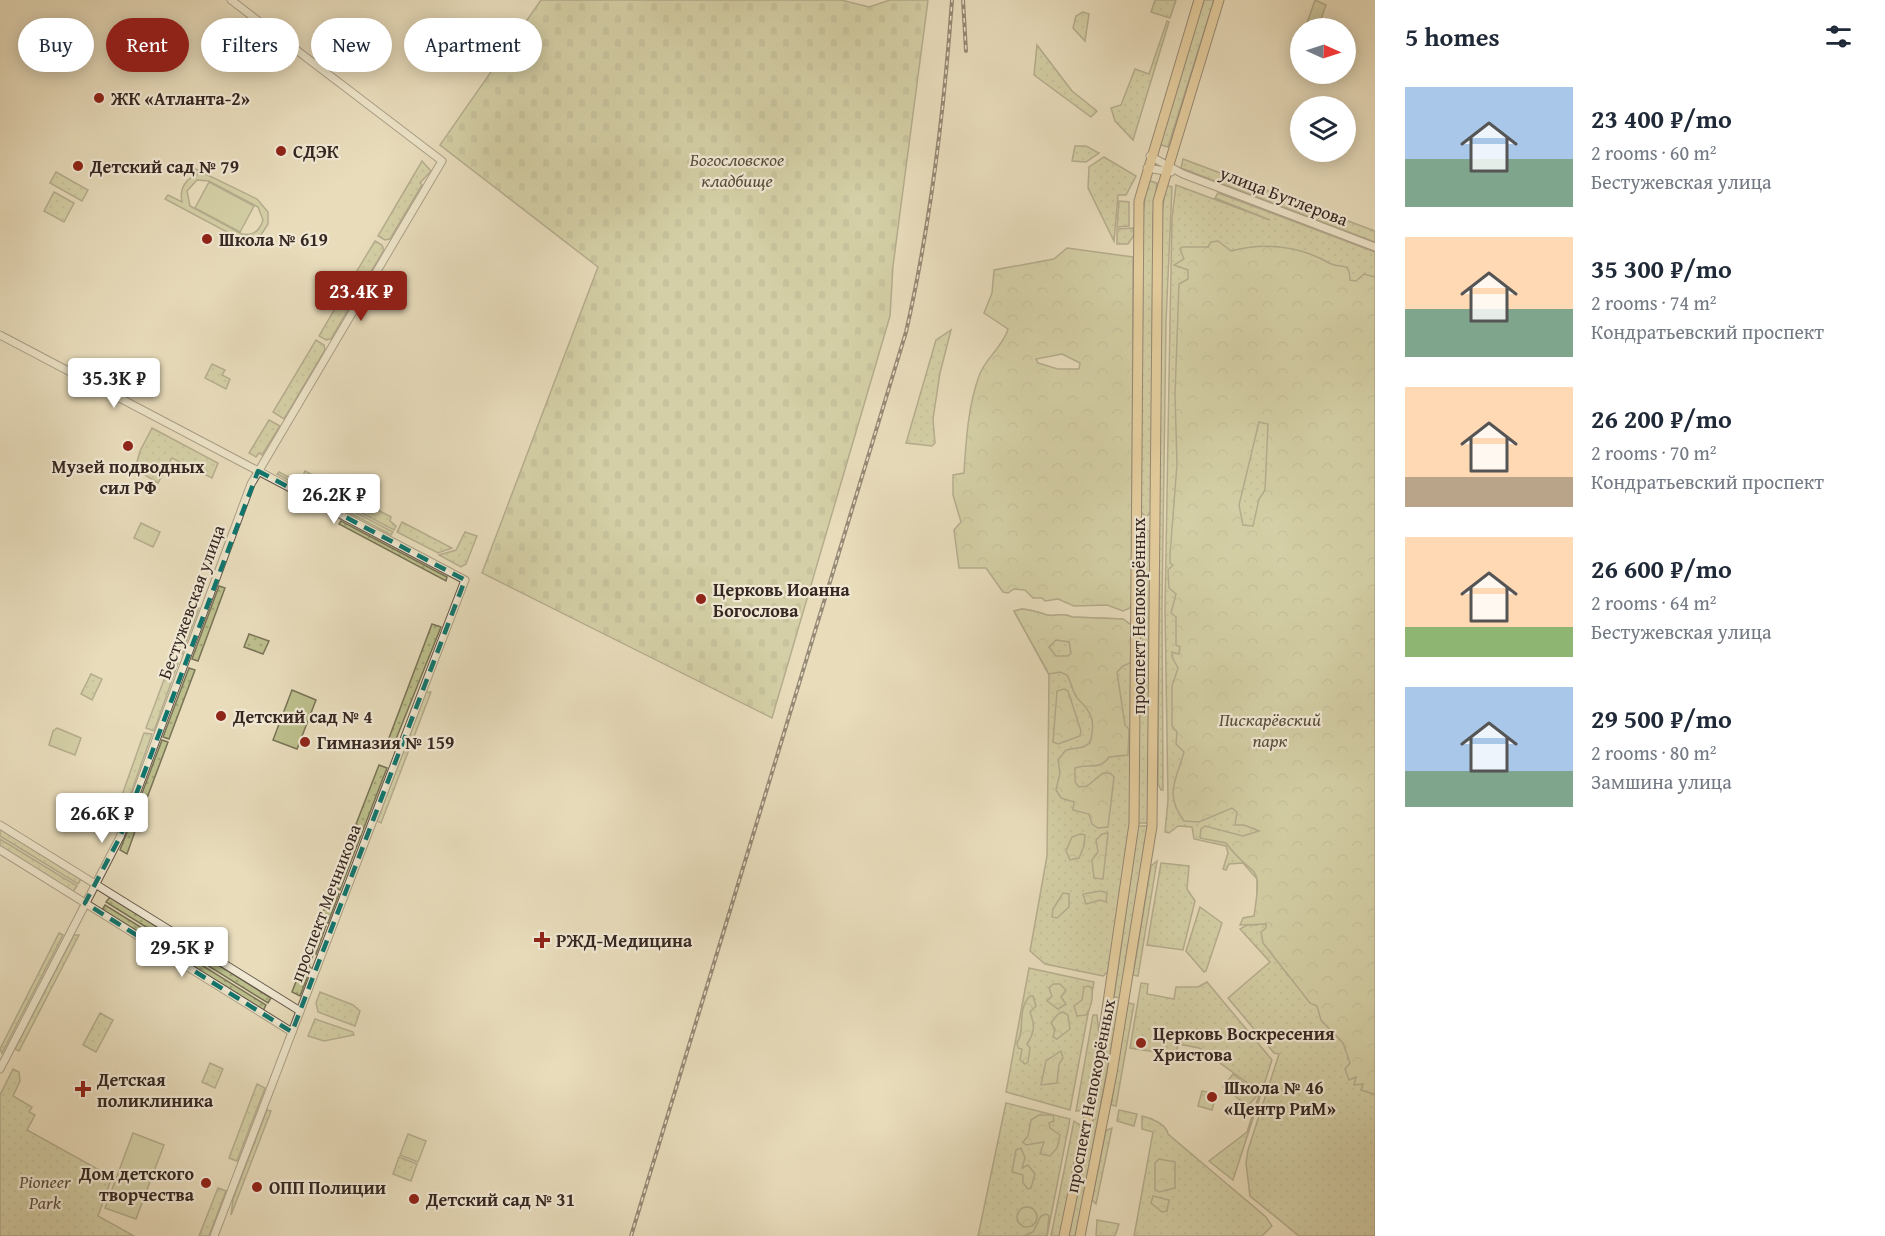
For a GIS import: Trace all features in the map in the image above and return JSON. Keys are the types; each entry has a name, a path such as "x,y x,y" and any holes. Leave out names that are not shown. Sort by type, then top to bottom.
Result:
{"main road":[{"name":"проспект Непокорённых","path":"1065,1236 1098,1071 1134,824 1138,215 1150,156 1200,0"},
{"name":"проспект Непокорённых","path":"1080,1236 1112,1073 1151,837 1157,220 1166,168 1219,0"},
{"path":"1137,524 1155,524"}],"street":[{"name":"Бестужевская улица","path":"0,1069 120,837 258,471 442,161 231,0"},
{"name":"улица Бутлерова","path":"1150,156 1166,168 1375,247"},
{"name":"улица Бутлерова","path":"1147,168 1166,168"},
{"path":"0,335 258,471"},
{"name":"проспект Мечникова","path":"214,1236 465,580 258,471"},
{"path":"0,825 300,1011"},
{"path":"0,850 292,1032"}],"highlighted area":[{"path":"258,471 465,580 292,1032 85,903 120,837"}],"green space":[{"name":"Богословское кладбище","path":"541,0 841,0 869,7 890,0 928,0 893,266 890,316 772,718 482,573 598,267 440,145 491,72 542,72 542,18 528,18"},
{"path":"1155,0 1176,0 1170,18 1151,12"},
{"path":"1204,0 1214,0 1168,147 1158,144"},
{"path":"1315,0 1326,5 1321,18 1309,18"},
{"path":"1083,12 1089,14 1085,41 1073,28 1076,16"},
{"path":"1167,21 1169,22 1133,140 1115,121 1111,108 1121,105 1135,69 1149,74"},
{"path":"1037,45 1072,91 1097,111 1091,117 1034,75"},
{"path":"1075,146 1086,146 1099,153 1086,162 1072,161"},
{"path":"1104,157 1136,176 1126,195 1118,195 1114,241 1088,188 1089,167"},
{"path":"1183,159 1375,231 1375,242 1181,168"},
{"path":"422,161 431,171 420,183 422,185 390,239 385,240 378,236"},
{"path":"187,165 257,199 268,212 268,224 261,235 253,239 255,241 253,246 165,199 168,195 182,202 184,184 199,174 186,167","holes":["197,180 209,181 258,207 263,220 260,227 253,233 242,234 190,206 187,191"]},
{"path":"56,172 88,190 82,201 50,183"},
{"path":"1147,180 1157,183 1153,216 1151,512 1146,517 1141,512 1143,215"},
{"path":"209,182 254,206 240,232 195,208"},
{"path":"1166,185 1172,187 1166,322 1162,609 1163,790 1161,790 1158,784 1161,220"},
{"name":"Пискарёвский парк","path":"1176,185 1270,220 1215,198 1218,193 1375,252 1375,1236 1299,1236 1250,1196 1246,1163 1248,1150 1279,1054 1274,1053 1228,998 1270,962 1240,929 1247,925 1257,925 1257,879 1243,863 1229,864 1226,870 1223,869 1228,853 1226,846 1194,839 1192,827 1178,826 1169,833 1165,832 1168,800 1165,609 1172,217"},
{"path":"54,192 74,203 64,222 44,211"},
{"path":"1119,201 1129,202 1129,226 1117,227"},
{"path":"1133,228 1134,235 1128,244 1117,244 1117,229"},
{"path":"375,241 382,245 384,250 357,295 346,289"},
{"name":"Пискарёвский парк","path":"1218,241 1231,251 1269,246 1294,249 1334,265 1346,267 1350,280 1356,281 1364,274 1375,277 1375,1097 1374,1094 1361,1090 1363,1084 1354,1085 1356,1077 1349,1080 1345,1069 1350,1063 1343,1043 1321,1020 1317,1006 1310,1003 1263,943 1261,932 1266,928 1266,924 1240,925 1243,918 1254,916 1258,886 1254,872 1226,843 1200,838 1201,829 1205,826 1243,836 1259,831 1244,825 1235,825 1237,812 1232,808 1199,822 1184,821 1174,803 1175,779 1184,752 1176,744 1177,732 1172,726 1172,686 1178,668 1172,652 1179,654 1180,647 1176,645 1176,617 1171,613 1176,594 1169,588 1168,570 1173,565 1170,563 1170,555 1177,464 1175,395 1179,284 1188,279 1188,270 1174,265 1184,259 1180,249 1182,247 1208,247 1211,242","holes":["1259,422 1268,424 1265,490 1259,499 1253,526 1243,525 1239,505"]},
{"path":"1067,248 1133,257 1132,602 1130,608 1123,611 1107,605 1074,606 1058,599 1045,601 1042,598 1033,598 1025,590 1014,589 1008,593 1003,592 986,568 959,568 954,530 961,522 953,495 953,475 964,473 970,411 979,376 1008,329 984,313 992,293 994,270 1054,259","holes":["1062,354 1080,363 1079,369 1058,369 1038,363 1036,359"]},
{"path":"344,293 354,299 331,339 326,340 319,336"},
{"path":"951,330 940,373 933,419 935,443 932,446 906,443 936,340"},
{"path":"316,340 324,345 325,350 284,419 273,412"},
{"path":"212,364 225,370 222,375 230,379 226,389 205,378"},
{"path":"269,420 280,426 262,455 259,453 256,457 249,453"},
{"path":"152,428 218,463 212,478 172,458 158,483 135,469 140,451"},
{"path":"305,471 391,517 390,521 396,526 394,530 301,481"},
{"path":"279,472 393,532 391,535 277,474"},
{"path":"341,521 447,577 446,581 339,524"},
{"path":"402,522 452,548 438,553 397,532"},
{"path":"141,523 160,532 153,547 134,538"},
{"path":"1146,529 1150,532 1148,823 1138,823 1141,534"},
{"path":"465,532 477,536 466,564 461,567 439,555 456,550"},
{"path":"219,586 225,588 198,661 192,659"},
{"path":"192,605 199,608 182,654 175,651"},
{"path":"1022,609 1050,615 1123,619 1131,625 1130,821 1110,970 1103,976 1045,964 1030,951 1047,856 1049,675 1014,611"},
{"path":"1022,609 1050,615 1123,619 1131,625 1132,662 1117,672 1125,725 1129,729 1128,755 1109,757 1102,764 1075,768 1075,782 1079,787 1087,786 1103,773 1110,773 1114,777 1108,827 1098,828 1092,824 1089,814 1073,810 1074,802 1061,798 1056,790 1060,773 1058,760 1066,750 1083,747 1090,743 1093,729 1092,718 1087,708 1076,697 1067,675 1060,672 1049,674 1014,611","holes":["1056,640 1069,642 1071,653 1068,656 1056,656 1049,647"]},
{"path":"432,624 441,627 392,749 386,746"},
{"path":"249,634 269,641 263,654 244,647"},
{"path":"171,661 178,663 154,731 146,728"},
{"path":"189,668 195,670 169,739 163,737"},
{"path":"91,674 102,679 92,700 81,694"},
{"path":"1064,689 1068,691 1081,731 1080,736 1058,744 1053,742 1057,691"},
{"path":"292,690 316,700 297,749 273,740"},
{"path":"426,692 431,692 381,823 377,821"},
{"path":"57,728 81,738 75,755 49,745 53,731"},
{"path":"144,733 152,734 128,801 121,798"},
{"path":"162,740 168,742 141,814 135,812"},
{"path":"379,765 387,768 340,890 332,886"},
{"path":"133,817 139,820 127,854 120,850"},
{"path":"1138,826 1148,826 1121,998 1114,997"},
{"path":"0,828 81,879 78,884 0,836"},
{"path":"1108,833 1103,879 1094,878 1092,860 1098,852 1096,840 1102,834"},
{"path":"1085,835 1084,846 1079,858 1070,860 1066,851 1072,837"},
{"path":"0,839 77,886 73,892 0,846"},
{"path":"1157,861 1138,976 1133,975 1151,866"},
{"path":"1161,863 1189,866 1187,889 1195,901 1183,950 1147,945"},
{"path":"331,891 339,894 328,923 320,920"},
{"path":"1101,891 1107,893 1106,902 1100,900 1086,904 1083,894"},
{"path":"1063,893 1069,894 1069,907 1057,918 1052,917 1053,909"},
{"path":"110,897 271,998 268,1003 106,902"},
{"path":"105,905 266,1005 263,1011 102,910"},
{"path":"1200,907 1222,923 1204,972 1186,951"},
{"path":"318,923 326,926 316,954 310,945"},
{"path":"59,933 63,935 2,1053 0,1049"},
{"path":"74,935 79,935 19,1051 15,1049"},
{"path":"309,948 313,955 309,966 311,968 300,996 292,992"},
{"path":"1029,968 1094,982 1070,1110 1006,1092"},
{"path":"1207,982 1272,1060 1233,1180 1209,1161 1247,1132 1260,1092 1199,1048 1178,1044 1176,1055 1130,1048 1141,983 1148,984 1147,994 1174,999 1176,987 1198,987"},
{"path":"1053,984 1060,984 1066,990 1061,997 1066,1004 1058,1009 1047,1001 1052,996 1049,988"},
{"path":"1084,987 1092,988 1091,1006 1086,1015 1077,1016 1074,1006 1082,1000"},
{"path":"320,992 353,1005 360,1011 355,1026 318,1012 316,1003"},
{"path":"1030,996 1033,996 1036,1006 1030,1012 1033,1028 1032,1036 1027,1044 1030,1048 1028,1062 1025,1064 1020,1060 1022,1049 1018,1048 1017,1043 1021,1033 1023,1008"},
{"path":"1114,1000 1120,1001 1076,1236 1069,1236"},
{"path":"1128,1003 1134,1004 1116,1106 1111,1105"},
{"path":"1063,1012 1068,1015 1070,1029 1057,1039 1053,1037 1055,1029 1051,1023 1058,1014"},
{"path":"100,1013 113,1020 96,1052 83,1045"},
{"path":"1093,1015 1097,1015 1099,1035 1087,1105 1083,1110 1076,1111"},
{"path":"315,1019 353,1032 354,1035 324,1041 308,1036"},
{"path":"1061,1051 1063,1058 1059,1064 1057,1083 1041,1085 1046,1061"},
{"path":"210,1063 223,1069 215,1088 202,1082"},
{"name":"Pioneer Park","path":"13,1069 19,1072 20,1081 13,1096 32,1107 29,1112 35,1115 27,1130 112,1177 98,1216 134,1236 0,1236 0,1095"},
{"path":"1233,1074 1258,1094 1248,1106 1223,1087"},
{"path":"257,1084 265,1088 237,1161 229,1158"},
{"path":"1202,1091 1216,1094 1212,1110 1198,1106"},
{"path":"1006,1103 1070,1119 1047,1236 978,1236"},
{"path":"267,1110 271,1111 231,1215 233,1199"},
{"path":"1119,1110 1137,1114 1134,1126 1117,1121"},
{"path":"1039,1115 1053,1115 1054,1121 1049,1123 1050,1128 1060,1135 1057,1148 1050,1156 1040,1154 1044,1142 1026,1145 1023,1142 1028,1136 1031,1120"},
{"path":"1142,1116 1162,1125 1168,1134 1266,1217 1272,1226 1262,1236 1134,1236 1153,1132 1142,1129"},
{"path":"1074,1121 1080,1125 1081,1133 1060,1236 1051,1236"},
{"path":"1112,1128 1096,1204 1092,1200 1106,1130"},
{"path":"133,1133 164,1145 136,1219 105,1208"},
{"path":"408,1134 426,1141 418,1162 400,1155"},
{"path":"1021,1148 1025,1158 1022,1168 1028,1165 1035,1174 1031,1188 1028,1189 1023,1183 1023,1175 1012,1172 1016,1150"},
{"path":"399,1157 417,1164 411,1181 393,1174"},
{"path":"1159,1159 1175,1162 1175,1188 1159,1192 1155,1189 1155,1163"},
{"path":"218,1188 226,1191 209,1236 199,1236"},
{"path":"1153,1196 1169,1200 1167,1211 1162,1212 1151,1203"},
{"path":"1027,1207 1034,1210 1037,1217 1034,1224 1027,1227 1020,1224 1017,1217 1020,1210"},
{"path":"1046,1214 1049,1216 1047,1236 1024,1236 1033,1232 1041,1216"},
{"path":"1097,1220 1119,1224 1115,1236 1096,1236"}],"railway":[{"path":"631,1236 906,332 923,249 935,167 952,0"},
{"path":"963,0 966,51"}],"place":[{"name":"ЖК «Атланта-2»","path":"99,98"},
{"name":"СДЭК","path":"281,151"},
{"name":"Детский сад № 79","path":"78,166"},
{"name":"Школа № 619","path":"207,239"},
{"name":"Музей подводных сил РФ","path":"128,446"},
{"name":"Церковь Иоанна Богослова","path":"701,599"},
{"name":"Детский сад № 4","path":"221,716"},
{"name":"Гимназия № 159","path":"305,742"},
{"name":"РЖД-Медицина","path":"542,940"},
{"name":"Церковь Воскресения Христова","path":"1141,1043"},
{"name":"Детская поликлиника","path":"83,1089"},
{"name":"Школа № 46 «Центр РиМ»","path":"1212,1097"},
{"name":"Дом детского творчества","path":"206,1183"},
{"name":"ОПП Полиции","path":"257,1187"},
{"name":"Детский сад № 31","path":"414,1199"}]}
